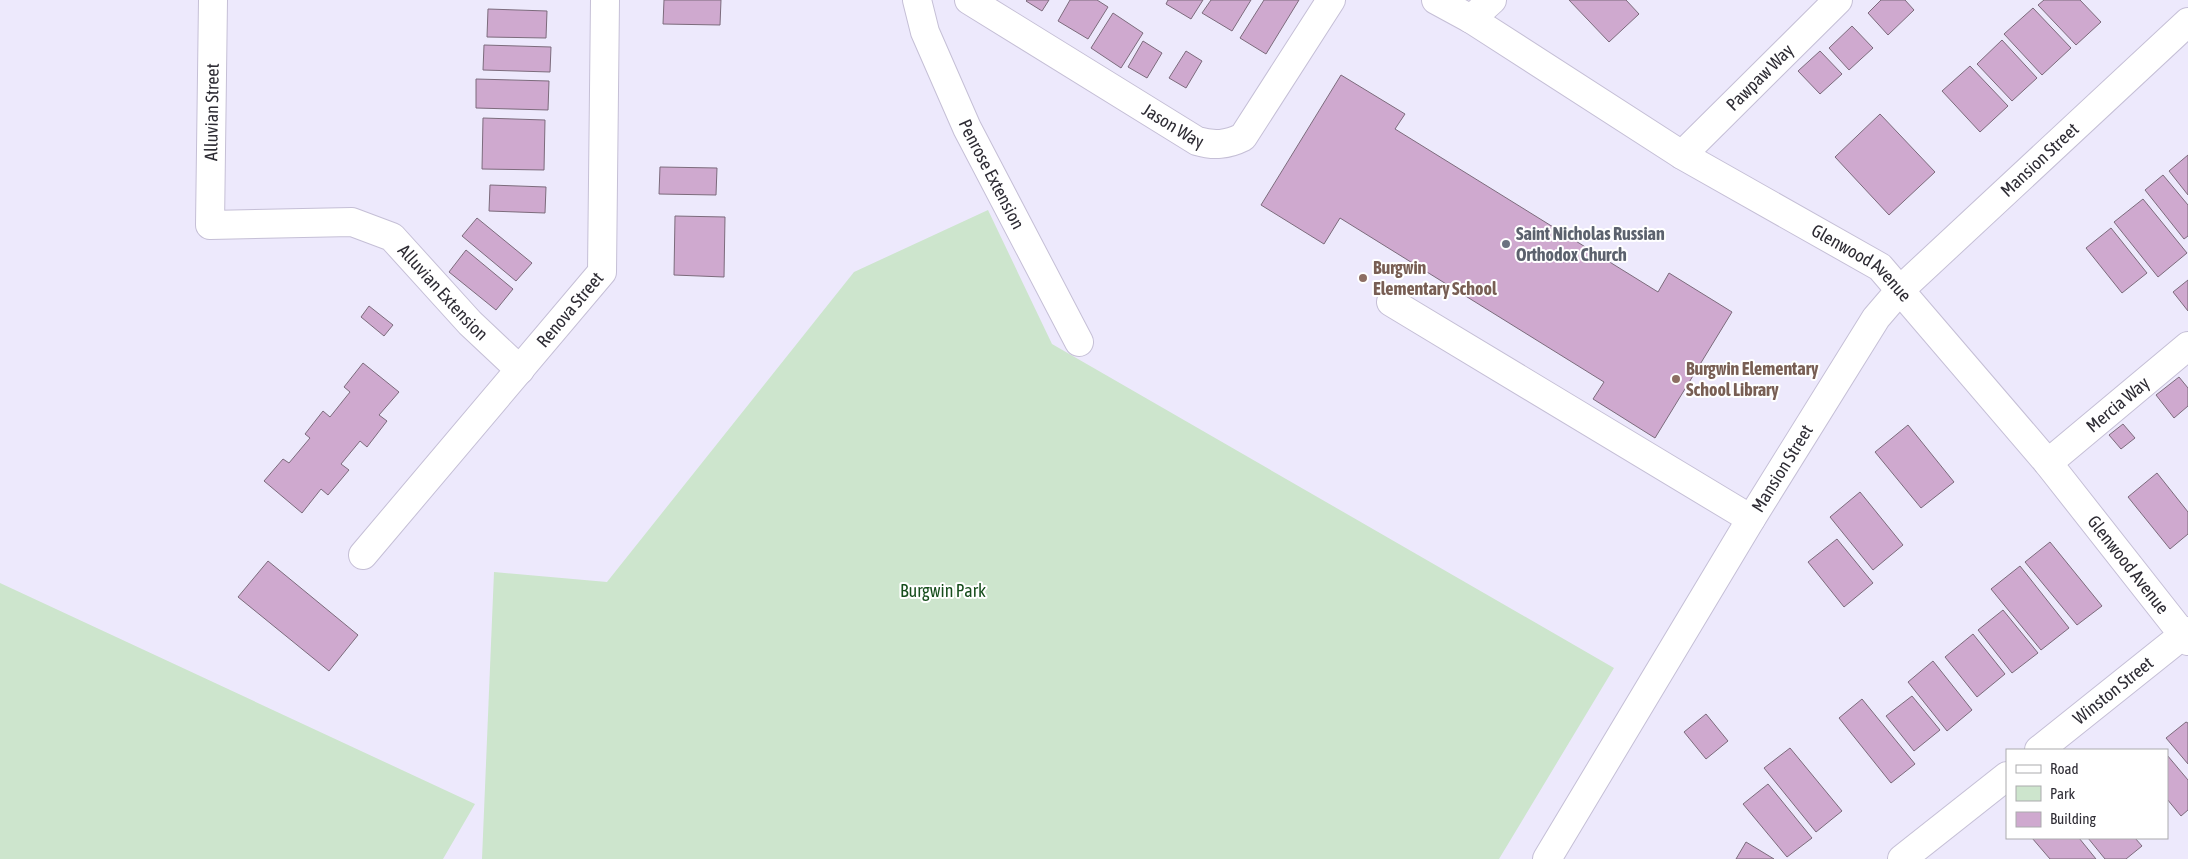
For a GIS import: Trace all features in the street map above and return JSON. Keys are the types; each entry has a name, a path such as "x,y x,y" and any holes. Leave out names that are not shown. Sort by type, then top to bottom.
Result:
{"street":[{"name":"Alluvian Street","path":"210,225 213,0"},
{"name":"Renova Street","path":"363,555 602,272 605,0"},
{"name":"Penrose Extension","path":"917,0 925,32 967,128 1079,342"},
{"name":"Jason Way","path":"969,0 1197,141 1210,145 1222,144 1243,137 1331,0"},
{"name":"Glenwood Avenue","path":"1436,0 1471,20 1682,155 1880,267 2048,463 2186,636"},
{"path":"1471,20 1492,0"},
{"name":"Pawpaw Way","path":"1682,155 1838,0"},
{"name":"Mansion Street","path":"1547,859 1752,519 1876,318 1900,290 2188,22"},
{"name":"Alluvian Extension","path":"210,225 352,222 392,237 470,323 520,370"},
{"path":"1391,302 1752,519"},
{"name":"Mercia Way","path":"2048,463 2188,346"},
{"name":"Winston Street","path":"2040,749 2186,636"},
{"path":"1902,859 2006,777"}],"green space":[{"name":"Burgwin Park","path":"988,210 1052,344 1614,668 1499,859 482,859 494,572 607,582 854,272"},
{"path":"0,583 475,804 443,859 0,859"}],"building":[{"path":"664,0 721,0 720,25 663,24"},
{"path":"1027,0 1049,0 1042,11"},
{"path":"1070,0 1097,0 1108,7 1088,39 1058,21"},
{"path":"1168,0 1203,0 1191,19 1166,4"},
{"path":"1211,0 1251,0 1232,31 1202,13"},
{"path":"1264,0 1299,0 1266,54 1240,38"},
{"path":"1569,0 1626,0 1639,14 1609,42"},
{"path":"1881,0 1905,0 1914,10 1888,35 1868,13"},
{"path":"2044,0 2080,0 2101,22 2076,45 2038,5"},
{"path":"2033,8 2071,48 2042,75 2004,34"},
{"path":"488,9 547,11 546,38 487,37"},
{"path":"1113,13 1143,33 1121,68 1091,48"},
{"path":"1852,26 1873,48 1849,70 1829,48"},
{"path":"2002,40 2037,78 2012,101 1977,64"},
{"path":"1143,41 1162,53 1147,78 1128,67"},
{"path":"484,45 551,47 550,72 483,70"},
{"path":"1186,51 1202,61 1186,88 1169,78"},
{"path":"1820,51 1842,74 1820,94 1798,71"},
{"path":"1970,66 2008,106 1980,132 1942,91"},
{"path":"1341,75 1405,114 1395,129 1658,292 1669,273 1732,312 1655,438 1593,399 1604,382 1340,218 1324,244 1261,205"},
{"path":"476,79 549,81 548,110 476,108"},
{"path":"1880,114 1935,172 1889,215 1835,157"},
{"path":"483,118 545,120 544,170 482,169"},
{"path":"2188,155 2188,195 2169,171"},
{"path":"660,167 717,168 716,195 659,194"},
{"path":"2163,175 2188,205 2188,236 2184,239 2145,190"},
{"path":"490,185 546,187 545,213 489,211"},
{"path":"2143,199 2187,253 2158,277 2114,222"},
{"path":"675,216 725,217 724,277 674,275"},
{"path":"477,218 532,263 516,281 462,236"},
{"path":"2111,228 2147,273 2122,293 2086,248"},
{"path":"466,250 513,289 496,310 449,272"},
{"path":"2188,280 2188,311 2173,292"},
{"path":"369,306 393,325 384,336 361,317"},
{"path":"363,363 399,392 379,415 387,421 367,447 360,441 341,464 349,470 328,495 321,489 302,513 264,481 283,459 289,463 310,438 305,434 323,411 330,417 350,392 344,387"},
{"path":"2179,377 2188,388 2188,406 2174,418 2156,395"},
{"path":"2123,424 2135,438 2121,449 2109,435"},
{"path":"1908,425 1954,482 1921,508 1875,452"},
{"path":"2157,473 2188,512 2188,534 2170,549 2128,497"},
{"path":"1860,492 1903,545 1873,570 1830,517"},
{"path":"1837,539 1873,583 1844,607 1808,562"},
{"path":"2050,542 2102,606 2077,625 2025,562"},
{"path":"268,561 358,635 329,671 238,597"},
{"path":"2020,566 2069,628 2041,650 1991,589"},
{"path":"2003,610 2038,653 2012,673 1978,630"},
{"path":"1973,634 2005,674 1977,697 1945,657"},
{"path":"1933,661 1972,710 1947,731 1908,682"},
{"path":"1912,696 1940,730 1914,751 1886,716"},
{"path":"1862,699 1915,764 1891,783 1839,718"},
{"path":"1706,714 1728,741 1706,759 1684,732"},
{"path":"2186,722 2188,723 2188,764 2166,738"},
{"path":"1790,748 1842,811 1816,832 1764,768"},
{"path":"2168,756 2188,780 2188,810 2181,816 2168,800"},
{"path":"1768,784 1812,838 1787,857 1743,804"},
{"path":"2033,839 2080,839 2096,859 2050,859"},
{"path":"2089,839 2136,839 2142,846 2126,859 2105,859"},
{"path":"1746,842 1774,859 1736,859"}],"place":[{"name":"Saint Nicholas Russian Orthodox Church","path":"1506,244"},
{"name":"Burgwin Elementary School","path":"1363,278"},
{"name":"Burgwin Elementary School Library","path":"1676,379"}]}
